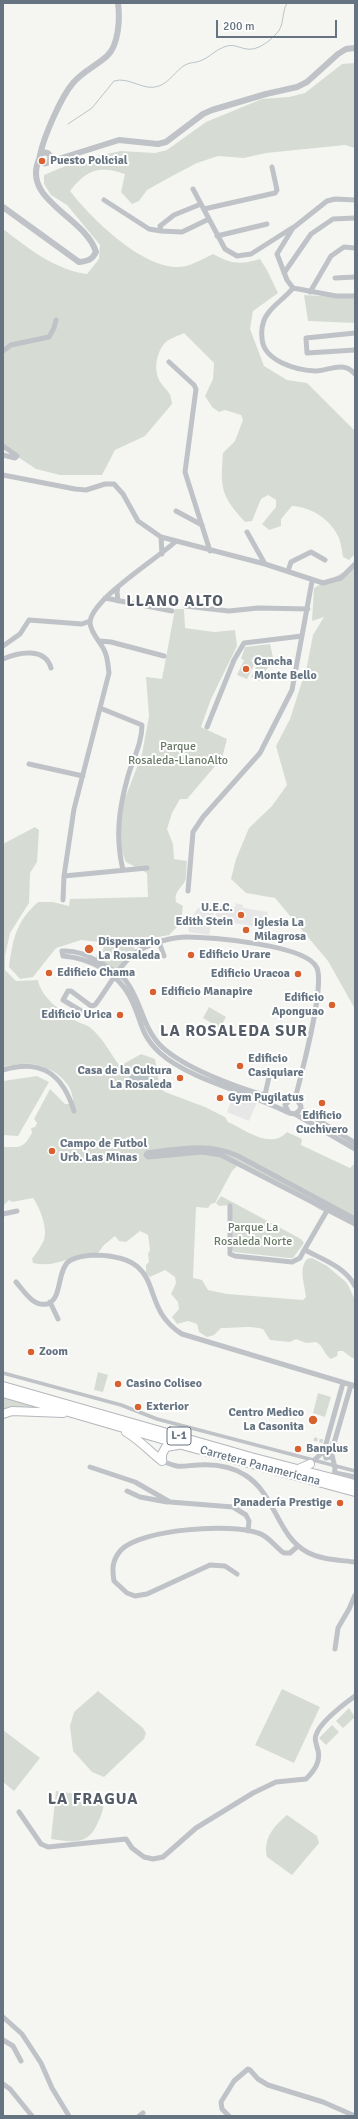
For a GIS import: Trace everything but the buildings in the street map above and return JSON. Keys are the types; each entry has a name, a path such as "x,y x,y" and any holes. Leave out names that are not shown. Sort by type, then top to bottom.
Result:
{"main road":[{"name":"Carretera Panamericana","path":"3,1386 296,1470 335,1476 355,1484"},
{"name":"Carretera Panamericana","path":"3,1392 182,1445 355,1492"},
{"name":"L-1","path":"3,1414 12,1411 62,1413 98,1420"},
{"path":"98,1420 134,1437 162,1461"},
{"name":"L-1","path":"162,1461 162,1454 166,1447 182,1445"},
{"path":"296,1470 312,1463"}],"street":[{"path":"3,207 79,262 88,261 94,257 96,252 93,242 82,230 50,202 41,191 36,180 35,169 48,134 69,88 80,76 110,52 116,33 118,3"},
{"path":"40,156 42,163 49,159 59,160 119,140 158,144 166,142 203,114 212,110 303,84 338,54 346,49 355,48"},
{"path":"48,134 46,147 49,159"},
{"path":"40,156 44,153 49,159"},
{"path":"36,180 39,170 49,159"},
{"path":"161,231 160,226 167,220 203,206 275,193 277,190 272,167"},
{"path":"193,189 225,249 237,256 251,254 293,228 327,201 335,199 355,200"},
{"path":"104,200 149,229 182,232 209,219"},
{"path":"284,273 311,234 334,219 355,218"},
{"path":"217,236 267,224"},
{"path":"293,228 277,254 284,273 293,288 310,292 355,296"},
{"path":"310,292 331,256 344,247 355,248"},
{"path":"335,278 355,277"},
{"path":"293,288 269,312 263,323 262,340 264,347 276,359 295,368 317,371 340,366 346,367 355,374"},
{"path":"3,351 11,345 49,337 56,320"},
{"path":"355,333 306,338 306,351 309,353 355,350"},
{"path":"169,362 194,385 196,389 185,472 210,551"},
{"path":"3,446 17,456 16,458 12,458 3,455"},
{"path":"3,475 75,490 86,490 105,484 114,484 120,490 138,521 161,537 175,542 265,564 288,571 312,581 323,583 331,582 341,578 355,564"},
{"path":"176,511 202,525"},
{"path":"247,532 265,564"},
{"path":"161,537 162,554"},
{"path":"91,629 90,621 94,610 105,598 162,554 175,542"},
{"path":"288,571 292,562 311,552 325,560"},
{"path":"188,891 193,832 202,817 260,753 292,690 312,581"},
{"path":"118,587 118,601"},
{"path":"105,598 172,611"},
{"path":"185,606 229,611 258,608 308,609"},
{"path":"3,646 20,634 29,620 82,624 91,629 106,652 109,673 74,809 64,876 63,900"},
{"path":"82,624 90,621"},
{"path":"206,726 234,660 244,643 302,636"},
{"path":"100,642 111,642 164,656"},
{"path":"106,652 111,642"},
{"path":"3,659 20,653 40,654 47,659 52,668"},
{"path":"100,708 142,725 137,752 128,775 117,830 118,850 123,870"},
{"path":"29,764 82,776"},
{"path":"64,876 147,868"},
{"path":"88,1015 63,1000 68,992 70,991 93,1006 127,960 135,953 159,942 186,937 260,945 292,952 311,960 315,965 319,977 316,1005 295,1099"},
{"path":"159,942 164,956"},
{"path":"295,1099 289,1100 265,1095 185,1063 162,1047 147,1029 135,994 126,980 117,975 82,958 63,956 62,951 84,954 117,975 130,997 140,1026 149,1042 169,1060 192,1072 295,1114 355,1149"},
{"path":"3,1070 27,1066 47,1071 59,1080 69,1095 74,1111"},
{"path":"265,1095 270,1072"},
{"path":"295,1099 300,1104 300,1108 355,1143"},
{"path":"287,1112 285,1105 289,1100"},
{"path":"295,1114 300,1108"},
{"path":"252,1167 212,1153 202,1152 148,1157 146,1155 147,1153 202,1146 230,1153 252,1167 329,1208 355,1224"},
{"path":"230,1206 229,1251 232,1255 292,1262 300,1258 329,1208"},
{"path":"329,1208 355,1219"},
{"path":"3,1214 17,1211"},
{"path":"305,1250 341,1269 350,1278 355,1286"},
{"path":"16,1282 33,1301 43,1304 50,1302 56,1294 63,1269 68,1261 94,1255 122,1259 137,1265 144,1272 150,1284 161,1316 166,1323 182,1334 353,1386 339,1424 332,1451 332,1459 335,1466 335,1476 355,1477"},
{"path":"50,1302 58,1319"},
{"path":"3,1373 121,1405 157,1419 312,1463 335,1466 355,1471"},
{"path":"332,1451 328,1458 324,1456 342,1383"},
{"path":"332,1423 339,1424"},
{"path":"312,1463 324,1451"},
{"path":"162,1461 176,1466 221,1466 244,1474 257,1484 266,1496 290,1538 298,1546 308,1553 317,1556 355,1562"},
{"path":"90,1467 135,1482 170,1502"},
{"path":"127,1491 140,1497 170,1502 233,1506 246,1515 249,1521 248,1531"},
{"path":"237,1574 225,1566 210,1566 147,1594 135,1596 127,1593 114,1581 112,1566 122,1549 144,1539 176,1530 201,1528 258,1533 270,1540 284,1553 290,1553 298,1546"},
{"path":"335,1649 338,1628 355,1595"},
{"path":"19,1812 41,1844 48,1847 126,1838 132,1848 144,1857 153,1859 163,1857 196,1828 267,1786 276,1782 306,1779 314,1772 319,1759 319,1753 315,1741 319,1728 355,1696"},
{"path":"3,2017 22,2034 41,2063 52,2088 69,2116"},
{"path":"3,2040 13,2046 21,2061"},
{"path":"228,2116 222,2110 220,2102 234,2082 248,2069 258,2079 268,2085 322,2102 355,2116"},
{"path":"3,2084 10,2089 32,2116"}],"shaded area":[{"path":"207,903 215,908 209,935 189,932 188,924 197,909"},
{"name":"U.E.C. Edith Stein","path":"236,903 243,905 243,908 268,912 265,928 215,920 217,904 235,907"},
{"path":"135,1069 143,1069 149,1075 149,1083 143,1089 135,1089 129,1083 129,1075"},
{"path":"235,1091 258,1100 249,1121 227,1112"}],"green space":[{"path":"355,63 355,148 345,145 266,153 244,158 218,156 197,163 147,190 139,201 132,204 121,192 125,174 116,171 94,171 82,178 70,191 90,214 117,238 146,258 161,264 180,267 195,263 213,254 231,262 241,263 260,259 278,293 253,311 250,329 264,366 287,380 307,383 355,431 355,554 349,560 343,557 336,531 326,520 307,509 292,506 281,519 281,526 269,530 262,524 276,507 276,500 268,495 261,499 252,521 245,522 237,513 224,491 222,483 222,465 223,453 235,441 243,420 241,415 225,410 219,412 212,407 205,396 213,379 214,363 184,333 164,344 161,348 156,363 157,374 161,383 170,394 172,404 145,436 115,450 102,475 60,475 36,469 3,447 3,229 42,257 75,272 87,274 99,259 100,245 67,205 51,195 44,184 44,175 82,159 121,151 155,153 167,150 206,122 262,99 289,97 305,93 342,64"},
{"path":"304,295 355,298 355,323 308,321"},
{"path":"355,566 355,1009 328,961 275,898 246,893 231,879 236,859 249,828 272,806 287,785 276,746 290,719 307,666 313,635 324,617 312,621 314,588"},
{"name":"Parque Rosaleda-LlanoAlto","path":"175,609 184,609 185,628 214,632 235,630 237,646 211,699 201,727 227,739 222,758 187,799 180,799 172,813 167,829 173,844 174,859 187,861 185,881 176,895 176,902 183,906 181,923 169,935 153,938 135,947 133,940 121,937 106,937 100,942 81,940 56,948 33,977 20,979 9,967 12,947 20,924 38,902 53,902 69,906 70,899 148,897 147,873 126,862 122,852 120,832 124,801 142,754 149,716 146,677 162,679"},
{"path":"270,644 274,662 263,661 269,665 260,681 251,677 259,661 250,660 255,663 247,679 237,675 244,660 241,659 245,647"},
{"path":"35,827 39,830 37,862 30,873 29,903 10,933 5,956 5,970 16,981 38,980 43,993 48,999 66,1014 92,1029 120,1066 141,1054 155,1059 160,1088 165,1092 205,1107 225,1117 228,1122 258,1137 273,1139 280,1137 287,1132 302,1139 301,1145 350,1168 355,1163 355,1222 320,1210 299,1196 238,1165 232,1171 215,1203 211,1204 208,1208 196,1207 193,1278 202,1280 208,1290 227,1294 303,1300 306,1297 302,1272 303,1267 307,1259 312,1258 327,1266 346,1282 355,1300 355,1358 352,1358 343,1351 338,1351 337,1356 331,1359 316,1342 306,1343 296,1339 290,1342 270,1340 263,1329 258,1328 221,1328 214,1335 207,1337 199,1332 197,1324 188,1321 177,1324 172,1317 179,1309 178,1302 171,1294 176,1283 175,1277 165,1270 150,1277 146,1274 146,1265 149,1262 148,1254 150,1250 148,1235 140,1231 126,1242 119,1241 115,1236 104,1245 98,1253 90,1253 52,1264 33,1263 32,1259 44,1240 45,1230 43,1218 33,1198 12,1202 9,1200 3,1206 3,1147 18,1147 26,1142 32,1133 31,1128 35,1127 37,1123 34,1119 50,1089 65,1104 73,1104 73,1096 66,1083 61,1077 47,1068 32,1064 18,1064 3,1067 3,844"},
{"path":"106,938 133,941 135,952 125,959 116,973 95,960 99,949 103,950"},
{"path":"209,1007 226,1017 220,1028 203,1018"},
{"path":"37,1076 49,1082 18,1136 3,1135 3,1081"},
{"name":"Parque La Rosaleda Norte","path":"221,1196 301,1239 304,1243 293,1258 234,1252 232,1249 229,1205 219,1206 216,1203"},
{"path":"98,1372 108,1375 103,1392 94,1390"},
{"path":"318,1393 331,1397 325,1417 313,1413"},
{"path":"3,1395 59,1411 3,1411"},
{"path":"282,1689 320,1707 294,1763 255,1745"},
{"path":"98,1691 143,1728 146,1733 144,1739 104,1777 92,1772 73,1751 70,1726 74,1712"},
{"path":"349,1708 355,1717 343,1728 336,1721"},
{"path":"332,1725 339,1732 326,1745 319,1738"},
{"path":"3,1730 40,1758 14,1791 3,1782"},
{"path":"56,1791 104,1798 102,1813 94,1830 85,1839 79,1841 66,1841 51,1839"},
{"path":"287,1815 317,1836 319,1843 292,1875 267,1857 266,1850 268,1838 274,1828"}],"waterway":[{"path":"68,124 92,108 114,81 120,80 148,87 159,86 166,82 185,65 203,60 224,47 233,46 251,49 263,45 279,31 287,3"}],"tunnel":[{"path":"314,1439 345,1447"}],"place":[{"name":"Puesto Policial","path":"42,161"},
{"name":"Cancha Monte Bello","path":"246,669"},
{"name":"U.E.C. Edith Stein","path":"241,915"},
{"name":"Iglesia La Milagrosa","path":"246,930"},
{"name":"Dispensario La Rosaleda","path":"89,949"},
{"name":"Edificio Urare","path":"191,955"},
{"name":"Edificio Chama","path":"49,973"},
{"name":"Edificio Uracoa","path":"298,974"},
{"name":"Edificio Manapire","path":"153,992"},
{"name":"Edificio Aponguao","path":"332,1005"},
{"name":"Edificio Urica","path":"120,1015"},
{"name":"Edificio Casiquiare","path":"240,1066"},
{"name":"Casa de la Cultura La Rosaleda","path":"180,1078"},
{"name":"Gym Pugilatus","path":"220,1098"},
{"name":"Edificio Cuchivero","path":"322,1103"},
{"name":"Campo de Futbol Urb. Las Minas","path":"52,1151"},
{"name":"Zoom","path":"31,1352"},
{"name":"Casino Coliseo","path":"118,1384"},
{"name":"Exterior","path":"138,1407"},
{"name":"Centro Medico La Casonita","path":"313,1420"},
{"name":"Banplus","path":"298,1449"},
{"name":"Panadería Prestige","path":"340,1503"}],"district":[{"name":"LLANO ALTO","path":"175,602"},
{"name":"LA ROSALEDA SUR","path":"234,1032"},
{"name":"LA FRAGUA","path":"93,1800"}]}
